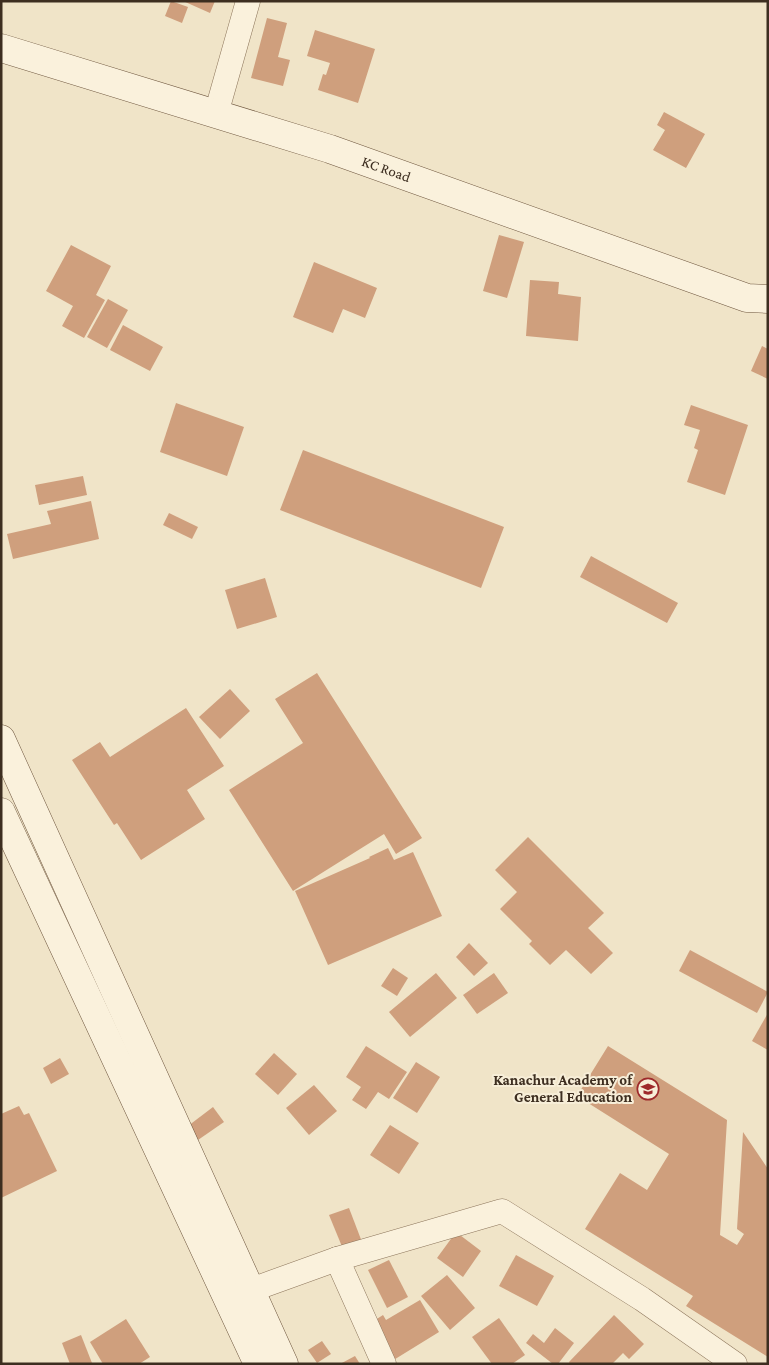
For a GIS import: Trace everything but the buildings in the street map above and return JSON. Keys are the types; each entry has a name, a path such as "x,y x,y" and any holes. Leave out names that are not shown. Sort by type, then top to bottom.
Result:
{"main road":[{"name":"KC Road","path":"1,48 330,149 747,298 768,299"},
{"path":"1,738 251,1290 272,1362"},
{"path":"1,812 110,1046 272,1362"},
{"path":"110,1046 136,1035"}],"street":[{"path":"216,114 248,1"},
{"path":"251,1290 336,1259 502,1211 642,1299 735,1364"},
{"path":"336,1259 384,1364"}],"place":[{"name":"Kanachur Academy of General Education","path":"648,1089"}]}
